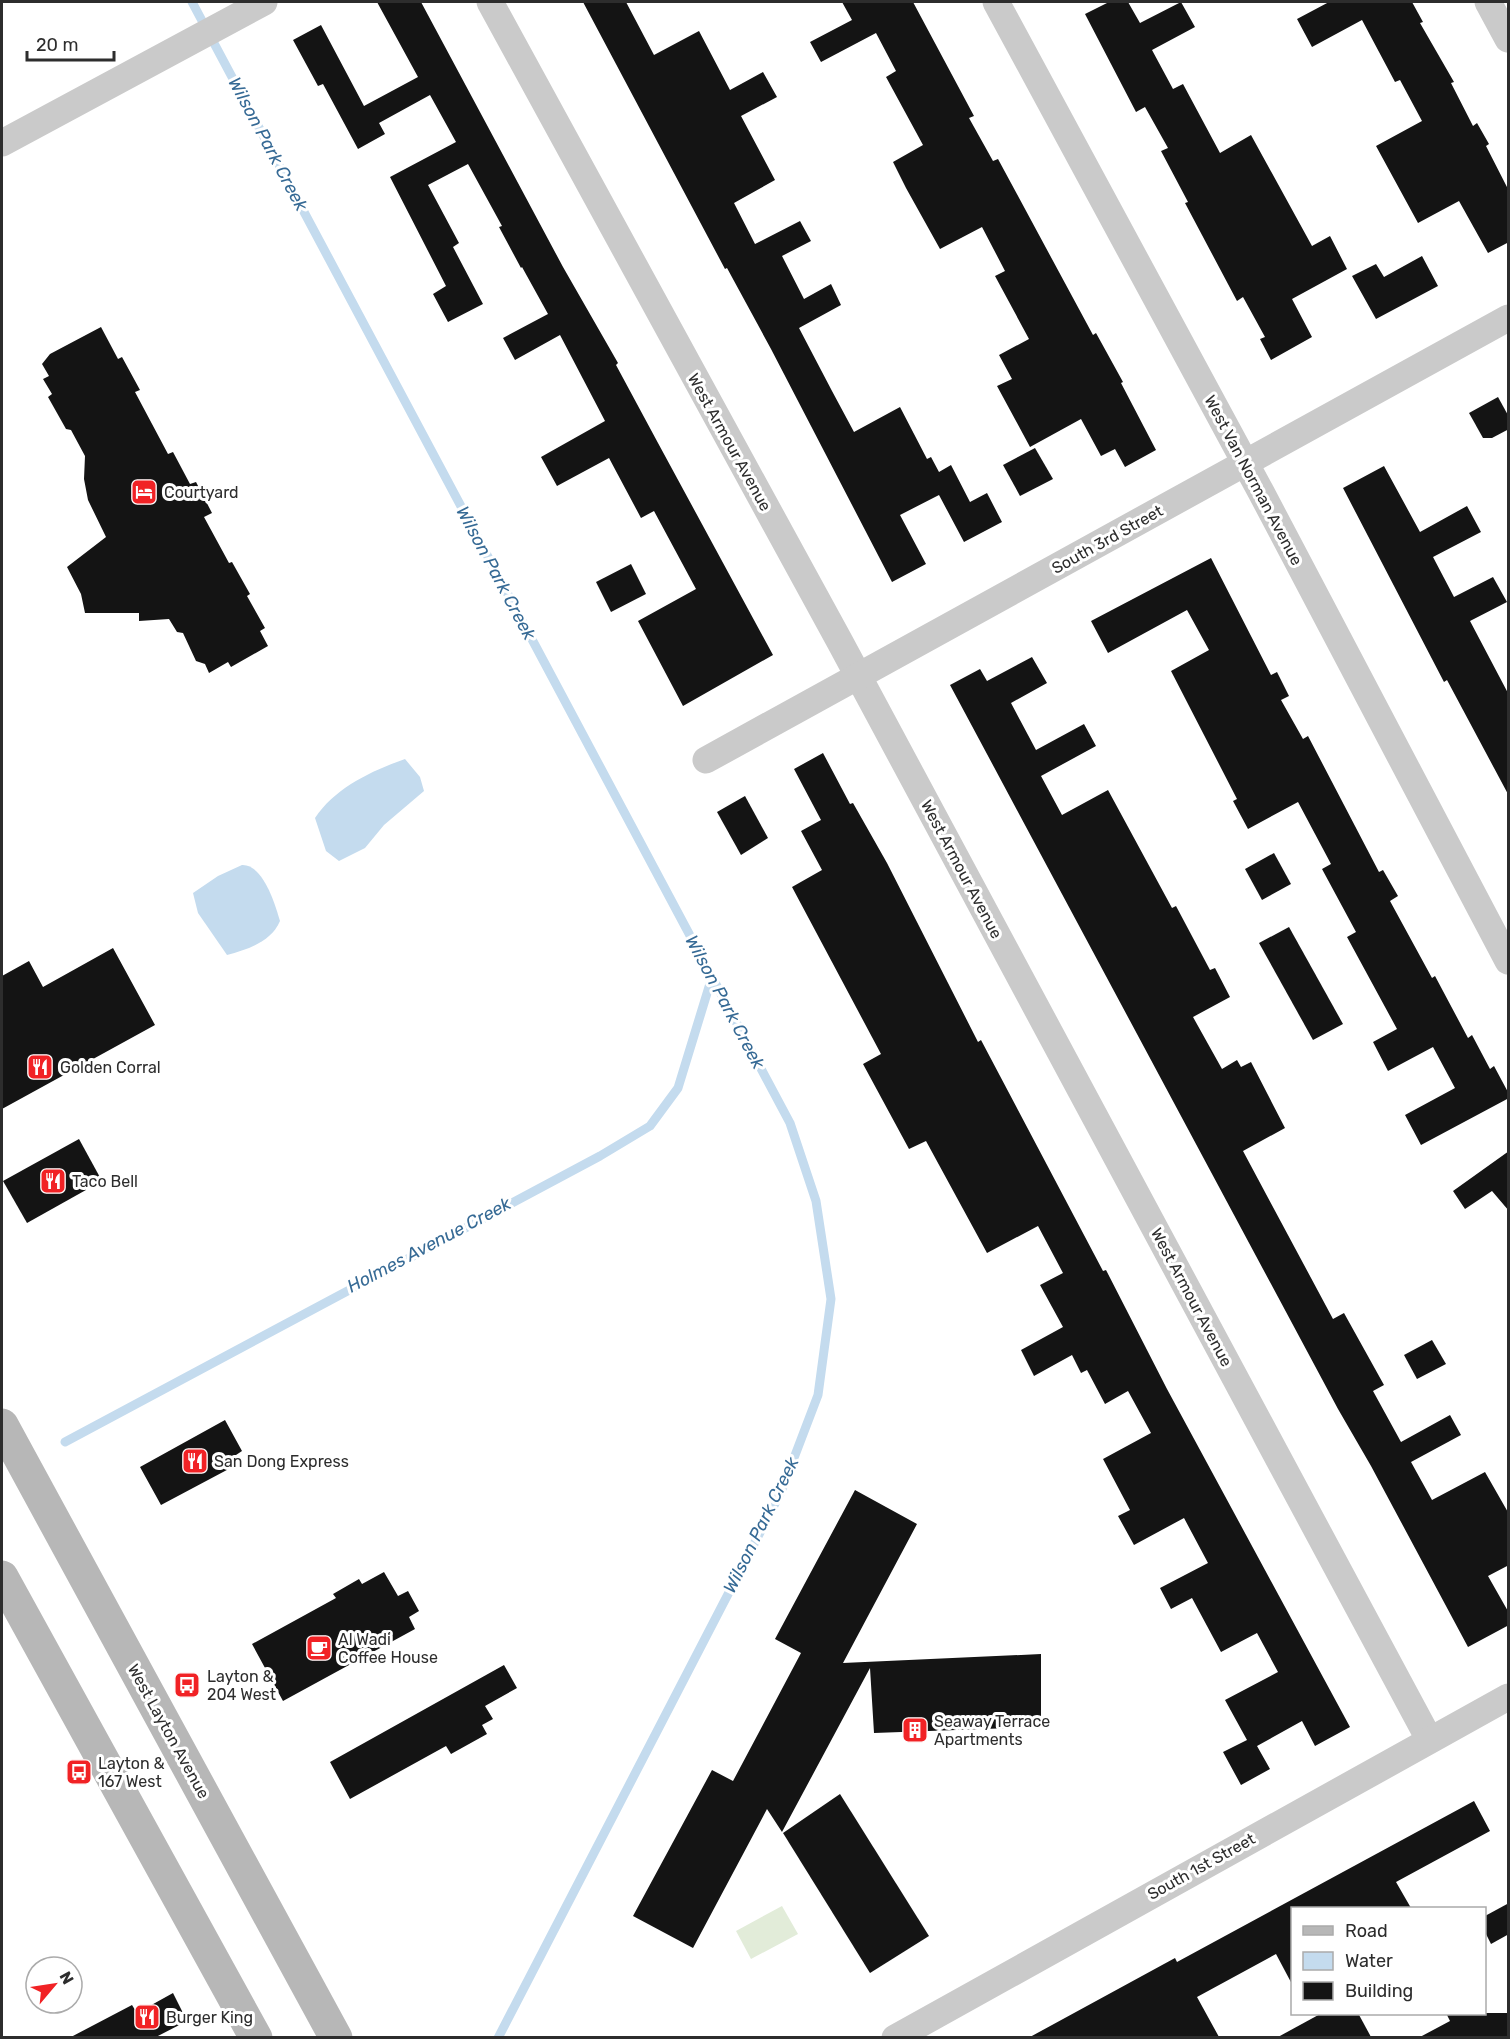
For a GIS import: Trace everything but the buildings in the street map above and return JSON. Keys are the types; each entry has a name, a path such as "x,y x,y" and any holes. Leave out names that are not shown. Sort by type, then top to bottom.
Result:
{"main road":[{"name":"West Layton Avenue","path":"2,1425 336,2037"},
{"path":"2,1577 256,2037"}],"street":[{"name":"West Armour Avenue","path":"490,2 858,677 1429,1739"},
{"name":"West Van Norman Avenue","path":"996,2 1246,463 1509,961"},
{"path":"1488,2 1509,39"},
{"path":"2,143 256,6"},
{"name":"South 3rd Street","path":"706,760 1509,318"},
{"name":"South 1st Street","path":"895,2037 1429,1739 1509,1697"}],"green space":[{"path":"782,1906 798,1934 751,1959 736,1931"}],"water":[{"path":"405,759 420,777 424,791 384,825 365,848 339,861 326,851 315,818 323,807 343,789 379,769"},
{"path":"242,865 249,866 262,878 280,921 265,939 251,947 227,955 198,913 193,893 218,876"}],"waterway":[{"name":"Wilson Park Creek","path":"192,2 790,1123 816,1201 831,1299 818,1395 781,1492 498,2038"},
{"name":"Holmes Avenue Creek","path":"65,1442 600,1156 650,1126 678,1088 712,977"}],"place":[{"name":"Courtyard","path":"144,492"},
{"name":"Golden Corral","path":"40,1067"},
{"name":"Taco Bell","path":"53,1181"},
{"name":"San Dong Express","path":"195,1461"},
{"name":"Al Wadi Coffee House","path":"319,1648"},
{"name":"Layton & 204 West","path":"187,1685"},
{"name":"Seaway Terrace Apartments","path":"915,1730"},
{"name":"Layton & 167 West","path":"79,1772"},
{"name":"Burger King","path":"147,2017"}]}
